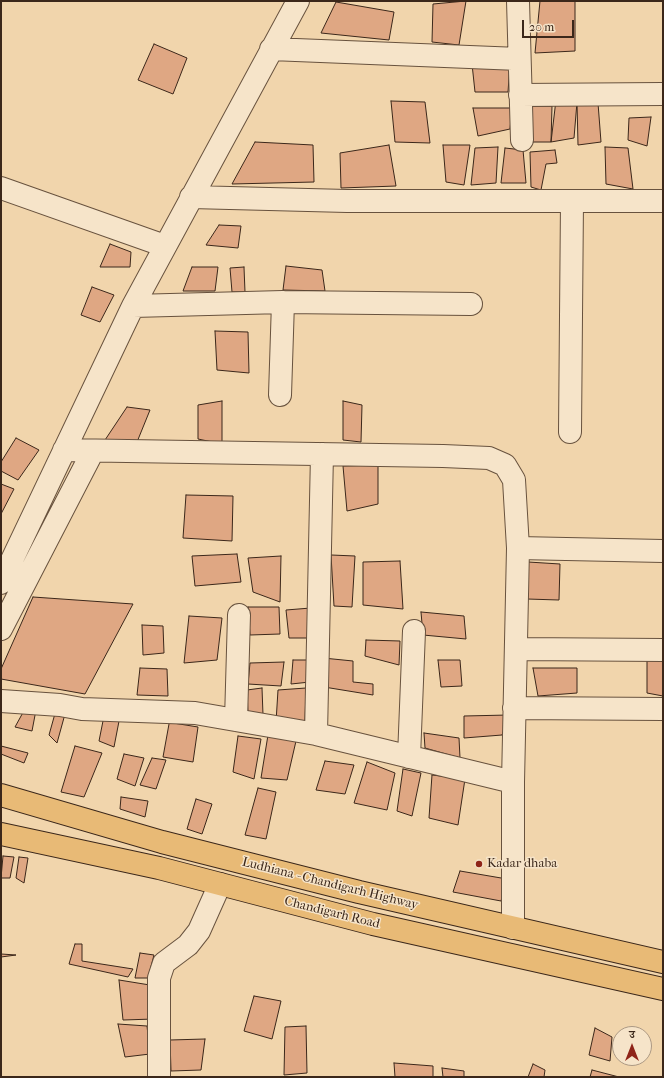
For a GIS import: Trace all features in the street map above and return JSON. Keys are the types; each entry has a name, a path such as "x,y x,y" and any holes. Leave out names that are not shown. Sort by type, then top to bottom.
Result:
{"main road":[{"name":"Ludhiana - Chandigarh Highway","path":"1,795 162,842 359,892 663,962"},
{"name":"Chandigarh Road","path":"1,834 159,868 373,924 663,988"}],"street":[{"path":"1,583 133,306 271,48 298,1"},
{"path":"518,1 522,140"},
{"path":"271,48 519,58"},
{"path":"520,95 663,94"},
{"path":"1,188 165,246"},
{"path":"191,197 347,202 663,201"},
{"path":"570,432 572,201"},
{"path":"133,306 283,302 471,304"},
{"path":"280,395 283,302"},
{"path":"64,450 481,457 489,458 505,465 514,480 518,548 513,782 513,928"},
{"path":"1,629 93,451"},
{"path":"316,734 322,454"},
{"path":"518,548 663,551"},
{"path":"236,720 239,615"},
{"path":"409,757 414,631"},
{"path":"516,649 663,650"},
{"path":"1,701 60,705 82,709 195,712 316,734 513,782"},
{"path":"514,708 663,709"},
{"path":"159,1077 160,978 164,963 188,945 199,931 220,884"}],"building":[{"path":"466,1 459,45 432,42 433,4"},
{"path":"540,1 575,1 575,51 535,53"},
{"path":"336,2 394,12 389,40 321,33"},
{"path":"154,44 187,58 173,94 138,80"},
{"path":"472,64 510,64 508,92 475,92"},
{"path":"556,100 577,102 574,138 551,142"},
{"path":"391,101 425,102 430,143 395,142"},
{"path":"577,102 598,103 601,142 578,145"},
{"path":"528,106 552,106 551,142 528,142"},
{"path":"473,108 512,108 510,129 478,136"},
{"path":"651,117 647,146 628,140 629,118"},
{"path":"255,142 313,145 314,182 232,184"},
{"path":"389,145 396,186 341,188 340,153"},
{"path":"443,145 470,145 464,185 446,182"},
{"path":"498,147 496,183 471,185 475,148"},
{"path":"605,147 628,148 633,189 606,184"},
{"path":"505,148 523,150 526,183 501,183"},
{"path":"555,150 557,163 546,164 541,190 531,187 530,152"},
{"path":"219,225 241,226 238,248 206,245"},
{"path":"110,244 131,252 130,267 100,267"},
{"path":"286,266 322,270 325,291 283,290"},
{"path":"192,267 218,267 215,291 183,291"},
{"path":"244,267 245,292 232,292 230,268"},
{"path":"92,287 114,295 100,322 81,315"},
{"path":"215,331 248,332 249,373 217,370"},
{"path":"222,401 222,444 198,439 198,405"},
{"path":"343,401 362,405 361,442 343,440"},
{"path":"127,407 150,410 137,442 105,440"},
{"path":"16,438 39,450 18,480 1,471 1,462"},
{"path":"378,465 378,504 347,511 343,466"},
{"path":"1,484 14,489 1,514"},
{"path":"186,495 233,496 232,541 183,538"},
{"path":"237,554 241,582 195,586 192,556"},
{"path":"331,555 355,556 352,607 334,606"},
{"path":"281,556 280,602 253,592 248,558"},
{"path":"400,561 403,609 363,605 363,562"},
{"path":"528,562 560,564 559,600 527,599"},
{"path":"33,597 133,604 85,694 1,679 1,669"},
{"path":"248,607 279,607 280,634 250,635"},
{"path":"311,608 311,638 289,638 286,610"},
{"path":"421,612 464,616 466,639 423,635"},
{"path":"189,616 222,618 217,660 184,663"},
{"path":"142,625 163,626 164,653 143,655"},
{"path":"366,640 400,641 399,665 365,656"},
{"path":"647,656 663,659 663,696 647,693"},
{"path":"323,658 353,661 353,682 373,684 373,695 324,687"},
{"path":"293,660 310,660 310,682 291,684"},
{"path":"438,660 460,660 462,686 441,687"},
{"path":"284,662 281,686 248,684 250,663"},
{"path":"140,668 167,669 168,696 137,695"},
{"path":"533,668 577,668 577,693 538,696"},
{"path":"262,688 263,715 248,714 247,690"},
{"path":"306,688 305,723 276,722 278,690"},
{"path":"26,707 36,710 32,731 15,727"},
{"path":"56,710 65,714 57,743 49,735"},
{"path":"509,715 502,735 464,738 464,716"},
{"path":"104,716 120,716 114,747 99,741"},
{"path":"167,722 198,727 193,762 163,757 169,724"},
{"path":"424,733 459,738 460,758 425,748"},
{"path":"268,735 296,741 287,780 261,778"},
{"path":"238,736 261,739 254,779 233,772"},
{"path":"1,746 28,753 24,763 1,754"},
{"path":"75,746 102,753 84,797 61,792"},
{"path":"124,754 144,758 135,786 117,779"},
{"path":"152,758 166,760 156,789 140,785"},
{"path":"325,761 354,765 345,794 316,790"},
{"path":"367,762 395,773 387,810 354,803"},
{"path":"403,769 421,773 412,816 397,811"},
{"path":"432,775 465,779 458,825 429,818"},
{"path":"258,788 276,792 266,839 245,835"},
{"path":"121,797 148,801 145,817 120,809"},
{"path":"196,799 212,804 202,834 187,829"},
{"path":"3,856 14,857 10,878 1,878"},
{"path":"19,857 28,858 24,883 16,878"},
{"path":"460,871 507,879 501,901 453,892"},
{"path":"75,944 82,944 82,961 133,969 128,977 69,964"},
{"path":"140,953 154,955 148,978 135,978"},
{"path":"1,954 16,955 1,957"},
{"path":"119,980 156,986 154,1019 123,1020"},
{"path":"254,996 281,1001 272,1039 244,1031"},
{"path":"118,1024 147,1026 150,1054 125,1057"},
{"path":"306,1026 307,1073 284,1075 285,1027"},
{"path":"595,1028 612,1037 610,1061 589,1055"},
{"path":"205,1039 201,1070 171,1071 170,1040"},
{"path":"394,1063 433,1066 433,1077 395,1077"},
{"path":"533,1064 545,1070 544,1077 528,1077"},
{"path":"442,1068 464,1071 464,1077 443,1077"},
{"path":"592,1070 619,1077 590,1077"}],"place":[{"name":"Kadar dhaba","path":"479,864"}]}
